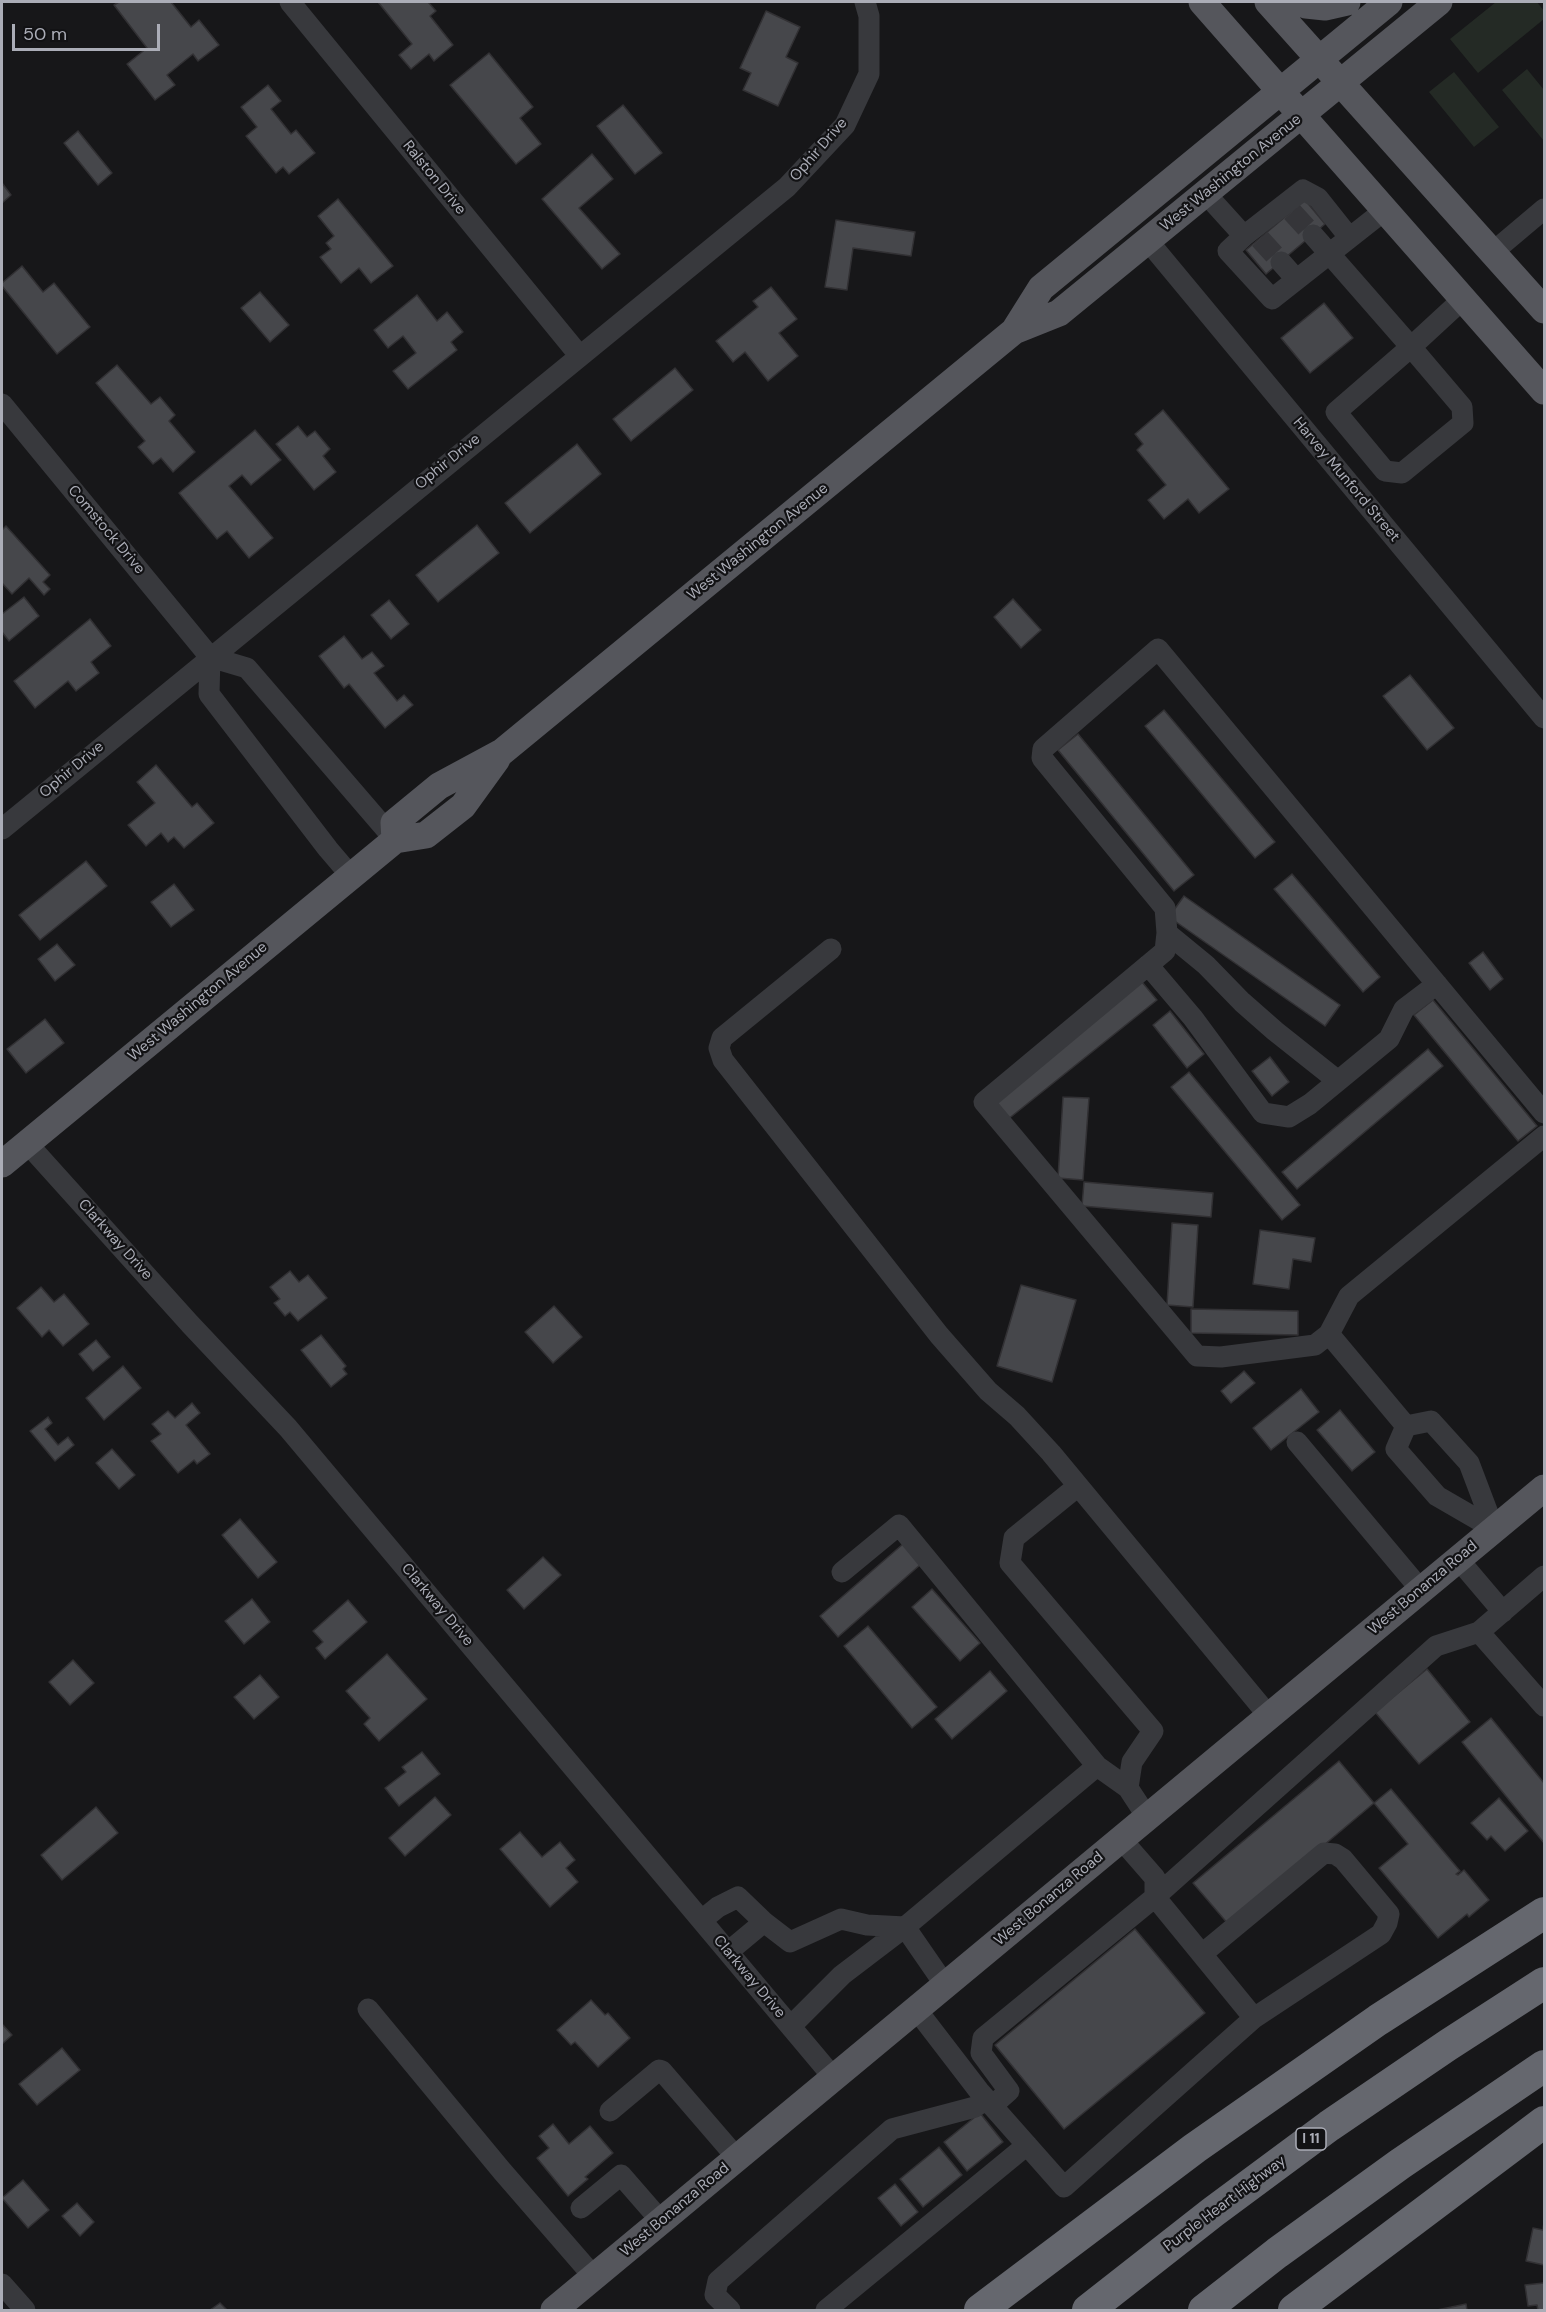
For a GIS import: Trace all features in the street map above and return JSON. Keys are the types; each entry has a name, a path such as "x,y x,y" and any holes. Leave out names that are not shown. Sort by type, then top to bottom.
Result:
{"highway":[{"path":"980,2310 1195,2148 1378,2020 1499,1941 1545,1914"},
{"name":"Purple Heart Highway","path":"1088,2310 1222,2205 1329,2126 1448,2045 1545,1983"},
{"path":"1204,2310 1285,2247 1400,2164 1545,2066"},
{"path":"1294,2310 1545,2122"},
{"path":"1379,2245 1545,2145"},
{"path":"990,2310 1024,2277"}],"main road":[{"path":"1202,2 1545,391"},
{"path":"1268,2 1545,310"},
{"path":"1298,2 1325,7 1347,2"},
{"name":"West Washington Avenue","path":"1014,331 1041,288 1389,2"},
{"name":"West Washington Avenue","path":"2,1164 395,840 426,835 463,806 502,752 1014,331 1059,313 1439,2"},
{"name":"West Bonanza Road","path":"554,2310 1545,1488"}],"street":[{"name":"Ralston Drive","path":"290,2 579,355"},
{"name":"Ophir Drive","path":"2,829 787,187 845,125 869,74 869,16 865,2"},
{"path":"1349,237 1317,198 1303,190 1288,207 1228,251 1272,299 1385,210"},
{"path":"1206,194 1252,235"},
{"path":"1493,252 1545,209"},
{"path":"1313,235 1411,347 1462,407 1463,423 1402,473 1385,471 1336,412 1411,347 1463,299"},
{"name":"Harvey Munford Street","path":"1148,241 1545,718"},
{"path":"1281,262 1296,279"},
{"name":"Comstock Drive","path":"2,404 210,657"},
{"path":"1545,1113 1158,649 1043,749 1042,758 1165,908 1167,933 1165,951 984,1102 1197,1356 1221,1357 1315,1345 1329,1334 1349,1296 1545,1136"},
{"path":"351,876 209,694 210,657 247,668 395,840"},
{"path":"1167,933 1206,965 1242,1002 1275,1031 1338,1081"},
{"path":"831,949 722,1038 719,1048 723,1060 939,1335 988,1391 1030,1430 1269,1716"},
{"path":"1148,964 1193,1018 1263,1113 1289,1118 1311,1104 1389,1039 1404,1010 1437,984"},
{"name":"Clarkway Drive","path":"27,1143 190,1324 288,1428 833,2077"},
{"path":"1329,1334 1406,1426"},
{"path":"1406,1426 1431,1421 1469,1463 1494,1529"},
{"path":"1406,1426 1396,1449 1409,1465 1437,1496 1494,1529"},
{"path":"1297,1442 1421,1590"},
{"path":"1078,1486 1014,1538 1010,1563 1154,1731 1132,1762 1128,1788"},
{"path":"842,1572 898,1525 1097,1766 1128,1788 1147,1817"},
{"path":"1458,1559 1503,1612"},
{"path":"730,2310 715,2295 718,2281 892,2129 975,2107 1009,2091 981,2053 983,2038 1155,1897 1436,1646 1479,1632 1545,1576"},
{"path":"1479,1632 1545,1706"},
{"path":"791,2026 843,1975 905,1927 1097,1766"},
{"path":"1121,1839 1155,1878 1155,1897 1254,2018"},
{"path":"916,2009 989,2102 1065,2187 1254,2018 1381,1934 1389,1914 1343,1859 1335,1854 1324,1853 1202,1954"},
{"path":"702,1920 718,1906 738,1897 764,1922 790,1942 841,1919 867,1925 905,1927"},
{"path":"728,1952 764,1922"},
{"path":"905,1927 945,1985"},
{"path":"368,2009 502,2171 594,2277"},
{"path":"610,2110 659,2070 662,2071 738,2158"},
{"path":"826,2310 1027,2145"},
{"path":"581,2208 621,2175 661,2221"},
{"path":"2,2284 25,2310"}],"shaded area":[{"path":"1496,2 1537,2 1544,11 1544,19 1478,73 1450,39"},
{"path":"1527,69 1544,90 1544,141 1502,90"},
{"path":"1454,72 1499,127 1474,147 1429,92"}],"building":[{"path":"119,2 171,2 191,27 199,20 219,45 198,61 193,54 167,75 175,85 155,100 127,64 147,48 114,5"},
{"path":"378,2 428,2 436,11 430,16 453,45 434,61 429,54 411,69 399,55 412,44"},
{"path":"766,11 800,27 786,57 798,63 778,106 743,90 751,73 740,68"},
{"path":"489,53 533,107 520,118 541,144 516,164 450,85"},
{"path":"268,85 281,101 271,109 291,134 296,130 315,153 289,174 283,167 276,173 246,136 257,127 241,107"},
{"path":"623,105 662,153 635,174 597,126"},
{"path":"78,131 112,173 98,185 64,143"},
{"path":"592,154 613,179 579,208 620,254 602,269 542,199"},
{"path":"2,183 11,195 2,203"},
{"path":"338,199 393,266 371,283 359,268 341,283 320,257 331,249 326,243 334,236 318,216"},
{"path":"1305,200 1325,224 1266,274 1246,250"},
{"path":"836,220 915,232 911,256 853,248 847,290 825,287"},
{"path":"22,266 43,292 54,283 90,327 57,354 2,286 2,283"},
{"path":"771,287 797,319 779,333 798,356 768,381 745,352 733,362 716,341 758,307 753,301"},
{"path":"260,292 289,325 270,342 241,308"},
{"path":"417,295 437,321 447,312 463,332 451,342 457,350 408,389 393,371 416,353 403,336 388,348 374,330"},
{"path":"1324,303 1353,338 1310,373 1281,338"},
{"path":"117,365 151,404 160,397 175,415 169,421 195,452 173,472 161,458 153,464 138,447 145,441 96,383"},
{"path":"675,368 693,390 631,441 613,419"},
{"path":"1163,410 1229,489 1199,513 1188,499 1164,519 1148,500 1166,485 1137,450 1143,444 1135,434"},
{"path":"298,426 307,437 315,431 330,449 323,456 336,472 314,490 276,444"},
{"path":"255,430 281,460 251,485 242,475 229,486 273,538 249,558 227,531 217,539 179,493"},
{"path":"577,444 601,474 530,533 505,503"},
{"path":"477,525 499,553 438,602 416,575"},
{"path":"6,526 50,575 43,582 50,589 44,595 29,578 12,594 2,583 2,530"},
{"path":"24,597 39,616 9,641 2,632 2,614"},
{"path":"1013,599 1041,630 1021,648 994,617"},
{"path":"389,600 409,624 391,639 371,615"},
{"path":"90,619 111,646 91,662 99,673 76,691 68,681 35,708 14,681"},
{"path":"344,636 362,659 372,652 384,666 374,673 397,701 404,695 413,705 385,728 349,684 344,688 319,656"},
{"path":"1410,675 1454,728 1427,750 1383,696"},
{"path":"1164,710 1275,842 1255,858 1145,726"},
{"path":"1078,734 1194,875 1174,891 1058,750"},
{"path":"156,765 192,807 197,803 214,823 184,848 174,837 168,842 161,833 146,846 128,825 155,803 137,782"},
{"path":"86,861 107,886 40,940 19,915"},
{"path":"1292,874 1380,977 1363,992 1274,889"},
{"path":"174,884 194,910 171,927 151,902"},
{"path":"1184,896 1340,1005 1325,1026 1169,917"},
{"path":"57,944 75,965 55,981 38,959"},
{"path":"1483,952 1503,979 1490,990 1469,963"},
{"path":"1142,982 1157,1000 1007,1120 993,1102"},
{"path":"1433,1000 1537,1126 1518,1141 1414,1015"},
{"path":"1170,1011 1204,1054 1187,1068 1153,1025"},
{"path":"45,1019 64,1043 26,1073 7,1049"},
{"path":"1428,1049 1443,1066 1297,1189 1282,1172"},
{"path":"1270,1057 1289,1082 1272,1096 1252,1071"},
{"path":"1189,1072 1300,1205 1282,1220 1171,1087"},
{"path":"1063,1097 1089,1098 1083,1180 1058,1178"},
{"path":"1084,1182 1213,1193 1211,1217 1082,1206"},
{"path":"1172,1223 1198,1225 1193,1307 1167,1305"},
{"path":"1260,1230 1315,1238 1311,1262 1293,1259 1289,1289 1253,1284"},
{"path":"290,1271 299,1282 308,1275 327,1298 298,1321 290,1312 285,1316 274,1303 280,1299 270,1287"},
{"path":"1021,1285 1076,1300 1052,1382 997,1366"},
{"path":"41,1287 54,1302 64,1294 89,1324 63,1346 49,1330 42,1337 17,1308"},
{"path":"554,1306 582,1337 553,1363 525,1332"},
{"path":"1191,1309 1298,1311 1298,1335 1191,1333"},
{"path":"321,1335 346,1366 343,1369 347,1374 331,1387 301,1350"},
{"path":"96,1340 110,1357 93,1371 79,1354"},
{"path":"123,1366 141,1388 104,1420 86,1398"},
{"path":"1244,1371 1255,1383 1231,1403 1221,1391"},
{"path":"1301,1389 1319,1412 1271,1450 1253,1428"},
{"path":"192,1403 200,1413 186,1425 210,1454 197,1464 194,1460 178,1473 151,1441 161,1434 152,1424 168,1411 175,1418"},
{"path":"1340,1410 1375,1452 1352,1471 1317,1430"},
{"path":"48,1417 52,1423 45,1429 58,1445 68,1437 74,1445 55,1461 30,1431"},
{"path":"112,1449 135,1475 119,1489 96,1463"},
{"path":"240,1519 277,1562 258,1578 222,1535"},
{"path":"903,1544 921,1564 838,1637 820,1616"},
{"path":"543,1557 561,1575 524,1609 507,1590"},
{"path":"932,1589 980,1643 960,1661 912,1607"},
{"path":"252,1599 270,1622 244,1644 225,1621"},
{"path":"348,1600 367,1622 325,1659 316,1648 323,1642 313,1631"},
{"path":"868,1626 937,1707 912,1728 844,1646"},
{"path":"387,1654 427,1699 379,1741 364,1724 370,1718 346,1691"},
{"path":"73,1660 94,1683 70,1705 49,1682"},
{"path":"1427,1669 1470,1722 1419,1764 1375,1712"},
{"path":"990,1671 1007,1691 952,1739 935,1719"},
{"path":"260,1675 279,1697 254,1719 234,1697"},
{"path":"1491,1718 1544,1783 1544,1843 1462,1742"},
{"path":"422,1752 440,1774 399,1806 385,1788 406,1772 402,1767"},
{"path":"1339,1761 1374,1803 1229,1925 1193,1883"},
{"path":"1391,1789 1460,1871 1456,1874 1464,1870 1489,1900 1469,1917 1467,1914 1438,1938 1379,1868 1408,1844 1374,1803"},
{"path":"435,1797 451,1815 405,1856 389,1838"},
{"path":"1499,1798 1528,1831 1505,1851 1491,1836 1487,1840 1471,1823"},
{"path":"96,1807 118,1833 62,1880 41,1855"},
{"path":"520,1832 542,1857 560,1842 575,1860 566,1868 578,1882 550,1907 500,1849"},
{"path":"1135,1929 1205,2013 1064,2129 995,2045"},
{"path":"591,2000 605,2015 608,2013 630,2038 598,2067 575,2042 571,2045 557,2030"},
{"path":"2,2024 12,2035 2,2044"},
{"path":"62,2048 80,2070 37,2105 19,2084"},
{"path":"980,2113 1003,2142 967,2171 944,2142"},
{"path":"553,2124 569,2144 590,2126 613,2153 585,2177 588,2179 568,2196 537,2158 549,2148 539,2136"},
{"path":"939,2147 962,2175 923,2207 900,2179"},
{"path":"23,2180 49,2210 28,2228 2,2198"},
{"path":"895,2184 918,2212 901,2226 878,2198"},
{"path":"77,2203 94,2222 80,2236 62,2216"},
{"path":"1544,2222 1544,2265 1526,2261 1533,2228 1543,2230"},
{"path":"1544,2283 1544,2310 1538,2310 1537,2305 1528,2306 1525,2285"},
{"path":"220,2303 227,2310 210,2310"},
{"path":"1466,2304 1467,2310 1437,2310"}],"tunnel":[{"path":"1292,212 1313,235"},
{"path":"1260,239 1281,262"}]}
